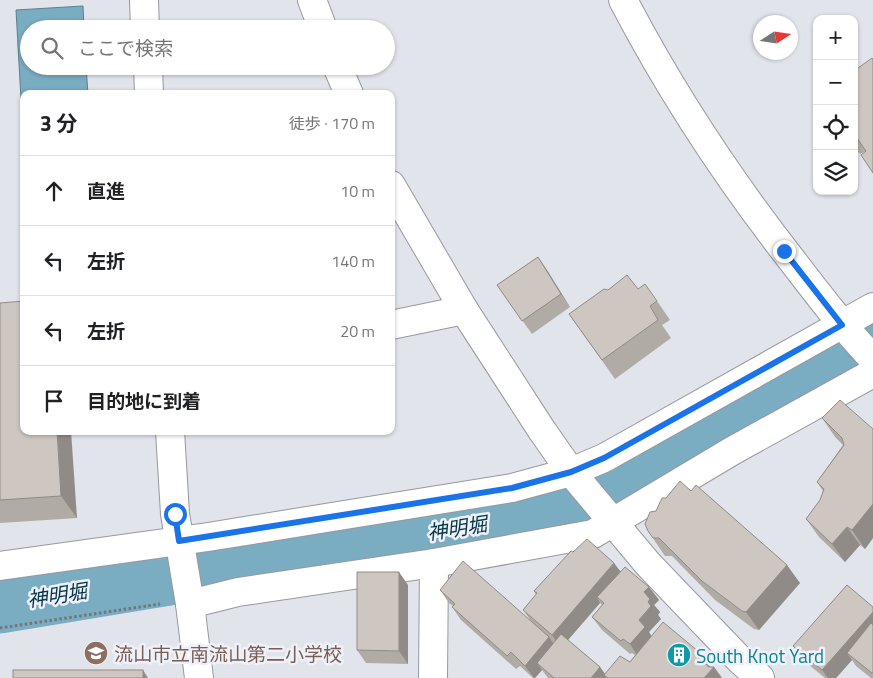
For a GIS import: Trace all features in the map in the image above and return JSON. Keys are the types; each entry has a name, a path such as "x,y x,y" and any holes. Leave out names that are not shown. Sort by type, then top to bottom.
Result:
{"street":[{"path":"144,0 145,20"},
{"path":"312,0 320,20"},
{"path":"623,0 648,48 678,98 738,190 846,329 873,359"},
{"path":"148,75 149,90"},
{"path":"341,75 347,90"},
{"path":"395,192 464,310 571,472 648,564 740,660 760,678"},
{"path":"0,566 180,548 512,488 571,472 604,458 846,329 873,307"},
{"path":"395,324 464,310"},
{"path":"189,597 238,592 434,563 593,534 732,451 873,373"},
{"path":"170,435 175,514 189,597 198,678"},
{"path":"434,563 437,675"}],"path":[{"path":"0,628 166,603 175,606 189,597"}],"water":[{"path":"83,6 84,20 20,20 20,75 87,75 88,90 20,90 16,10"}],"building":[{"path":"873,59 873,173 861,155 866,151 858,140 858,68"},
{"path":"538,257 561,294 522,321 497,285"},
{"path":"627,275 638,289 645,284 657,301 650,306 658,320 602,360 569,314 604,289 608,290"},
{"path":"20,301 20,435 57,435 61,496 0,500 0,303"},
{"path":"840,400 873,429 873,504 852,530 847,527 832,544 806,519 820,500 824,489 817,482 844,445 842,438 822,418"},
{"path":"680,481 691,491 696,485 787,565 746,612 702,581 659,538 653,538 648,531 645,524 650,512 656,511 662,498 666,498"},
{"path":"587,539 614,563 552,635 523,610 537,593 534,591 571,551 573,552"},
{"path":"463,561 549,637 525,666 511,652 507,656 452,607 455,604 440,590"},
{"path":"625,567 649,587 644,592 650,599 648,602 651,606 639,620 645,627 630,644 623,639 621,641 592,617 604,603 597,597"},
{"path":"357,572 399,572 399,651 357,650"},
{"path":"847,585 873,607 873,612 822,670 793,646"},
{"path":"663,622 699,652 696,656 709,667 714,667 704,678 608,678 604,675 620,656 630,662"},
{"path":"871,623 873,625 872,673 847,653"},
{"path":"561,634 600,667 591,678 554,678 537,663"},
{"path":"13,670 143,670 143,678 13,678"}],"waterway":[{"name":"神明堀","path":"0,604 574,509 695,442 873,338"}],"place":[{"name":"流山市立南流山第二小学校","path":"96,653"},
{"name":"South Knot Yard","path":"679,655"}],"route":[{"path":"175,514 179,541 512,488 571,472 604,458 842,325 784,251"}]}
